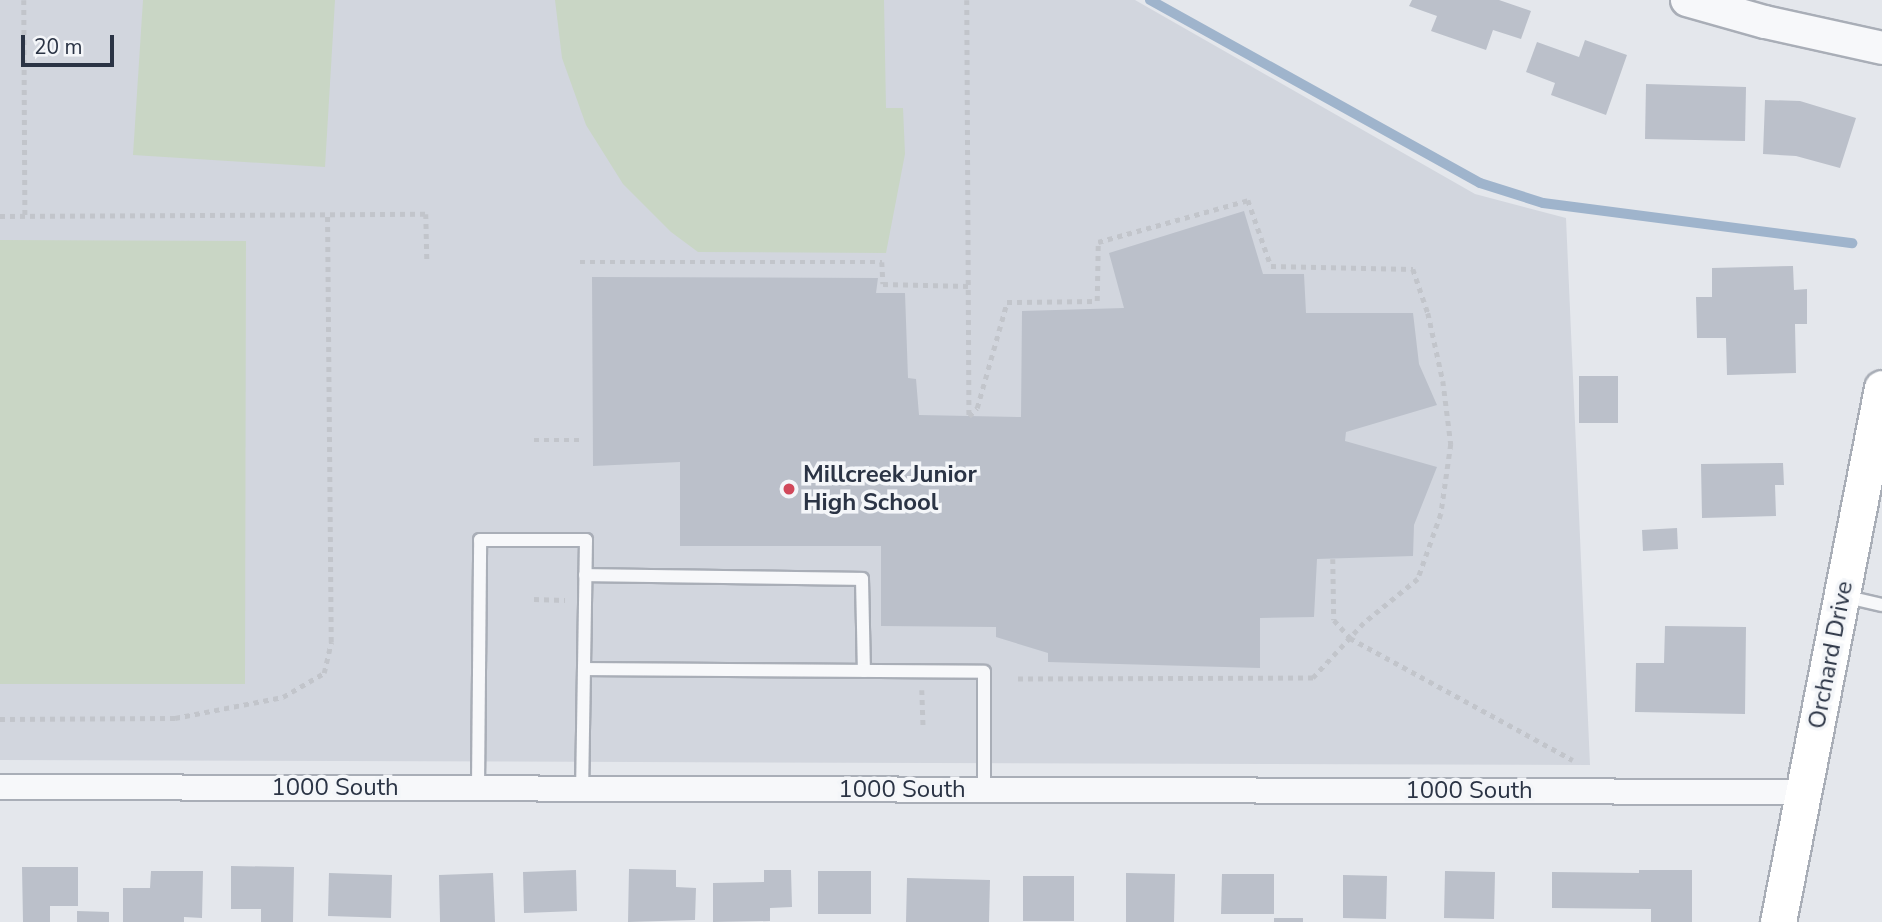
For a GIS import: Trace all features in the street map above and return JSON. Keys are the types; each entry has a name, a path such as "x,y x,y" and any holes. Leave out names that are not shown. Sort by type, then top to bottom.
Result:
{"main road":[{"name":"Orchard Drive","path":"1778,922 1882,388"}],"street":[{"path":"1687,0 1765,22 1882,48"},
{"name":"1000 South","path":"0,787 1804,792"}],"lane":[{"path":"478,788 480,540 586,540 582,789"},
{"path":"585,575 862,579 864,671"},
{"path":"1842,596 1882,605"},
{"path":"584,669 984,672 984,790"}],"path":[{"path":"24,0 25,216"},
{"path":"967,0 969,416 977,408 1007,302 1097,301 1098,242 1248,200 1271,266 1413,269 1428,313 1440,367 1451,444 1441,514 1418,579 1350,638 1313,678 1013,679"},
{"path":"0,216 426,214 427,259"},
{"path":"0,719 175,718 283,697 324,673 331,642 327,216"},
{"path":"580,262 881,262 883,284 968,286"},
{"path":"534,440 580,440"},
{"path":"1333,559 1334,620 1350,638 1573,760"},
{"path":"534,599 585,600"},
{"path":"922,672 923,726"}],"shaded area":[{"name":"Millcreek Junior High School","path":"0,0 1135,0 1475,194 1566,218 1590,765 0,760"}],"green space":[{"path":"143,0 335,0 325,167 133,155"},
{"path":"555,0 884,0 886,108 903,108 905,154 886,253 698,252 671,232 623,184 586,125 562,58"},
{"path":"0,240 246,241 245,684 0,684"}],"building":[{"path":"1412,0 1499,0 1531,11 1521,39 1493,30 1486,50 1431,31 1437,16 1409,6"},
{"path":"1585,40 1627,55 1606,115 1551,95 1555,83 1526,72 1537,42 1579,57"},
{"path":"1646,84 1746,87 1745,141 1645,139"},
{"path":"1765,100 1800,101 1856,118 1840,168 1796,156 1763,154"},
{"name":"Millcreek Junior High School","path":"1244,211 1263,274 1304,274 1306,313 1413,313 1419,364 1437,405 1346,432 1345,441 1437,467 1414,525 1413,556 1317,559 1314,617 1260,618 1260,668 1048,662 1048,653 996,637 996,627 881,626 881,546 680,546 680,462 593,466 592,277 878,278 876,293 905,293 908,378 916,379 919,415 1021,417 1022,311 1124,308 1109,253"},
{"path":"1793,266 1794,290 1807,289 1807,324 1795,324 1796,373 1727,375 1726,338 1697,338 1696,297 1712,297 1712,268"},
{"path":"1579,376 1618,376 1618,423 1579,423"},
{"path":"1783,463 1784,485 1775,485 1776,516 1702,518 1701,464"},
{"path":"1677,528 1678,549 1643,551 1642,530"},
{"path":"1665,626 1746,627 1745,714 1635,712 1636,663 1664,663"},
{"path":"231,866 294,867 293,922 261,922 261,909 231,909"},
{"path":"22,867 78,867 78,906 50,906 50,922 23,922"},
{"path":"629,869 676,870 676,887 696,888 695,920 628,922"},
{"path":"576,870 577,911 524,913 523,872"},
{"path":"764,870 791,870 792,907 770,908 770,921 713,922 713,883 764,882"},
{"path":"1639,870 1692,870 1692,922 1651,922 1651,909 1552,908 1552,872 1639,873"},
{"path":"151,871 203,871 202,918 184,917 184,922 123,922 123,888 150,888"},
{"path":"818,871 871,871 871,914 818,914"},
{"path":"1445,871 1495,872 1494,919 1444,918"},
{"path":"329,873 392,875 391,918 328,916"},
{"path":"493,873 495,922 440,922 439,875"},
{"path":"1126,873 1175,874 1174,922 1126,922"},
{"path":"1222,874 1274,874 1274,914 1221,914"},
{"path":"1343,875 1387,876 1386,919 1343,918"},
{"path":"1023,876 1074,876 1074,921 1023,921"},
{"path":"907,878 990,880 989,922 906,922"},
{"path":"77,911 109,912 109,922 77,922"},
{"path":"1274,918 1303,918 1303,922 1274,922"}],"waterway":[{"path":"1150,0 1480,183 1543,203 1852,243"}],"place":[{"name":"Millcreek Junior High School","path":"789,489"}]}
